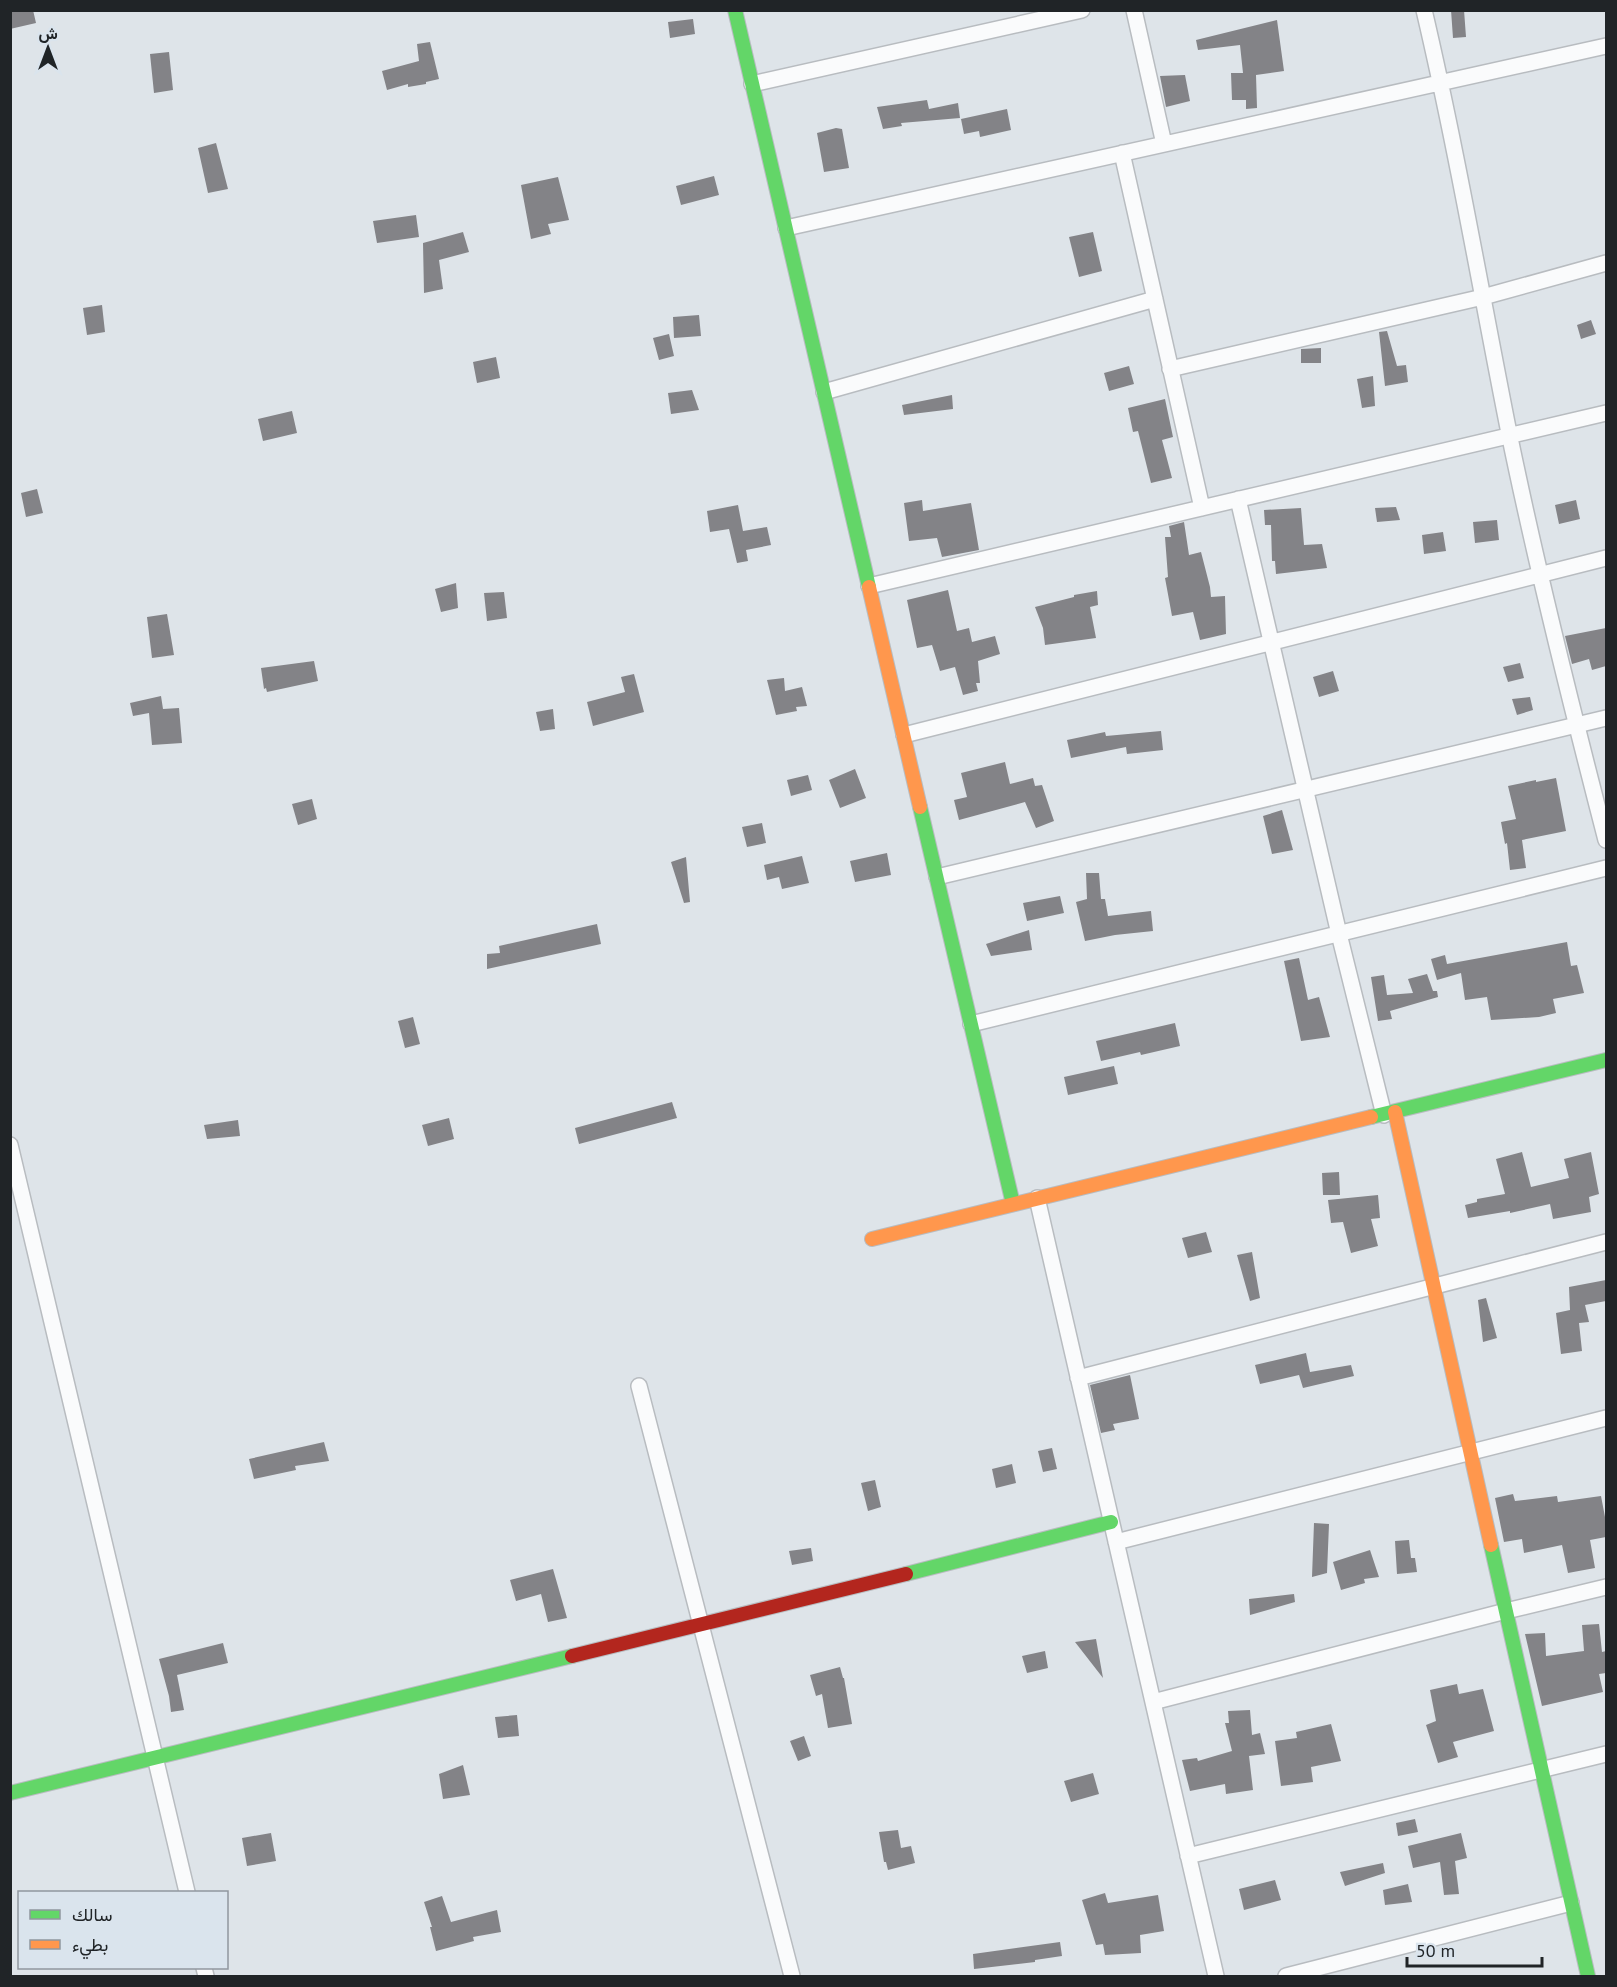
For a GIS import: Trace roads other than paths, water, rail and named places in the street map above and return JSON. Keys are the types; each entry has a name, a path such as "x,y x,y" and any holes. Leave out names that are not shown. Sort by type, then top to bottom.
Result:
{"street":[{"path":"735,10 1013,1204"},
{"path":"752,84 1082,10"},
{"path":"1134,10 1164,144"},
{"path":"1424,10 1441,83 1510,435 1540,574 1606,840"},
{"path":"786,228 1606,46"},
{"path":"1122,153 1202,508"},
{"path":"1170,369 1483,297 1606,263"},
{"path":"824,392 1155,299"},
{"path":"869,586 1606,412"},
{"path":"1238,500 1339,934 1390,1114 1435,1286 1540,1770 1588,1977"},
{"path":"904,735 1606,558"},
{"path":"937,877 1606,718"},
{"path":"970,1024 1606,868"},
{"path":"872,1239 1390,1114 1606,1059"},
{"path":"10,1145 187,1891"},
{"path":"1037,1198 1216,1977"},
{"path":"1078,1378 1606,1242"},
{"path":"639,1386 792,1977"},
{"path":"1116,1542 1606,1418"},
{"path":"10,1793 1111,1522"},
{"path":"1153,1702 1606,1587"},
{"path":"1188,1856 1606,1754"},
{"path":"1286,1977 1571,1903"}]}
